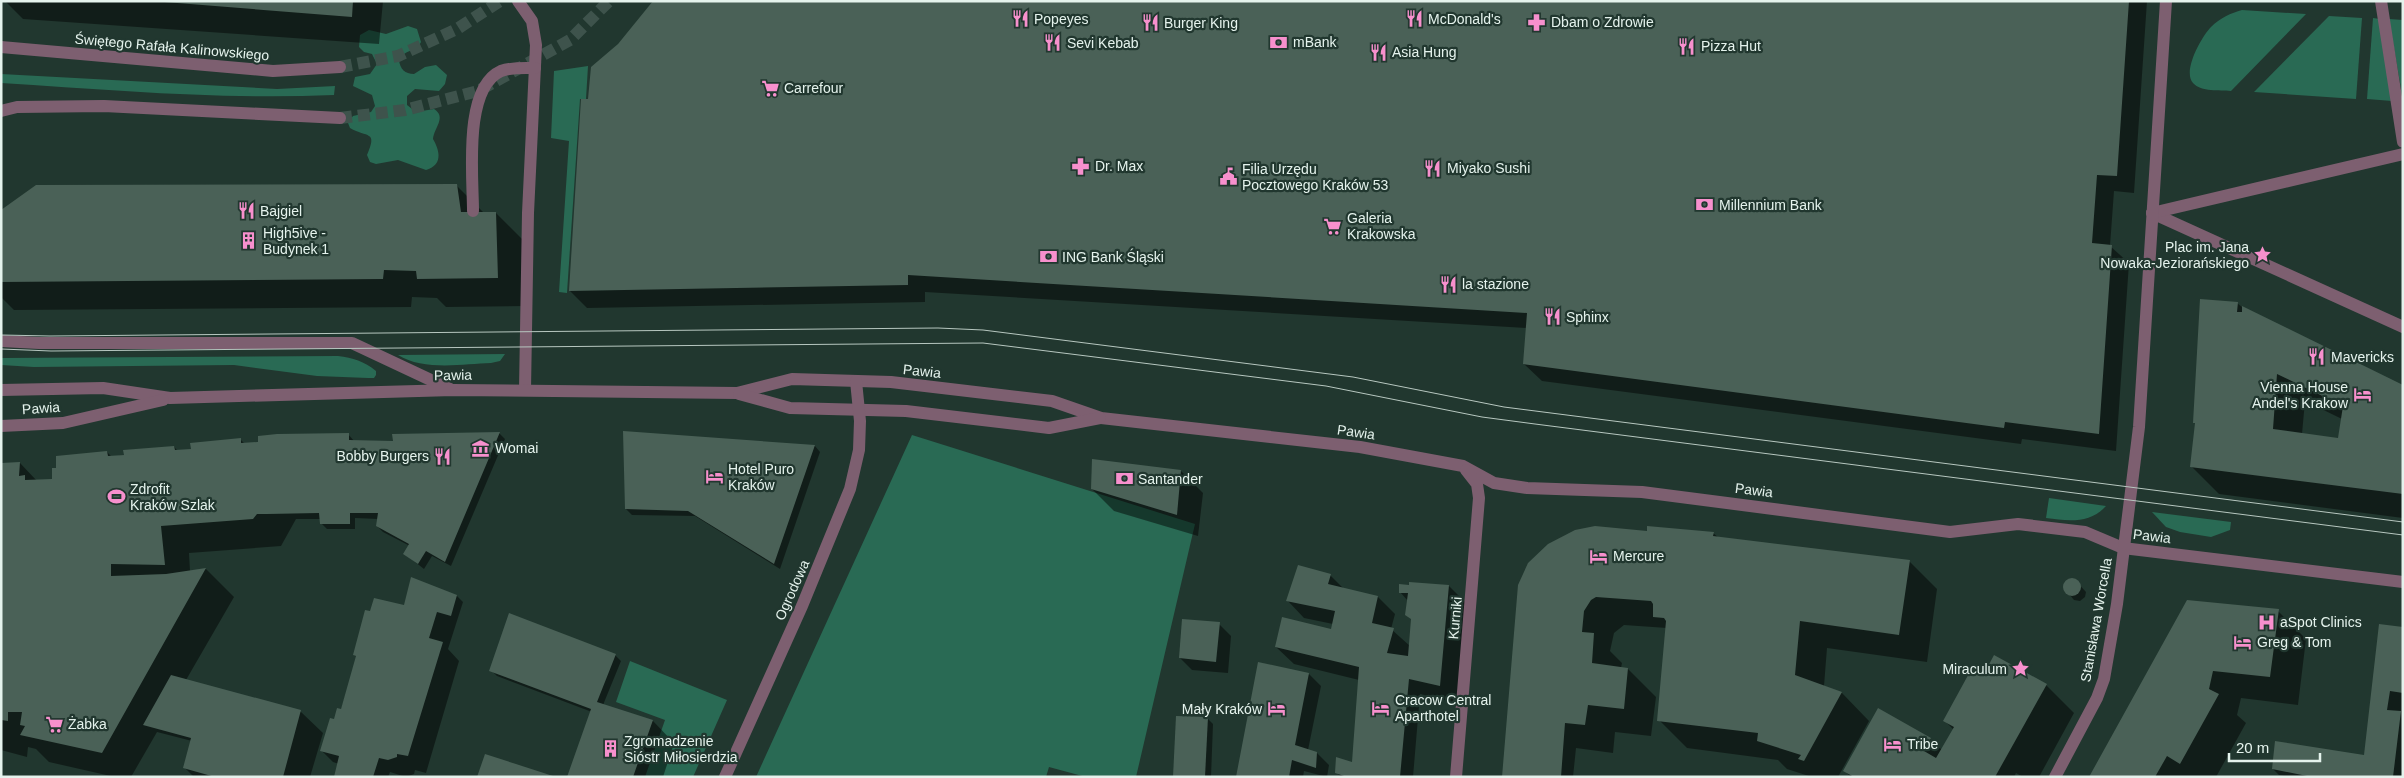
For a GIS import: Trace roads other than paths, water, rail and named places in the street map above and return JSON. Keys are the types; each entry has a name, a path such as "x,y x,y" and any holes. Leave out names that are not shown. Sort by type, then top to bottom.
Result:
{"street":[{"path":"518,1 532,22 536,45 528,213 525,390"},
{"name":"Stanisława Worcella","path":"2056,777 2092,710 2104,679 2117,604 2139,427 2166,1"},
{"path":"2381,1 2403,142"},
{"name":"Świętego Rafała Kalinowskiego","path":"1,47 273,71 340,67"},
{"path":"473,211 474,125 478,98 490,80 499,72 509,69 536,68"},
{"path":"1,102 17,106 104,106 340,118"},
{"path":"1,111 17,106"},
{"path":"2152,213 2403,154"},
{"path":"2152,213 2403,328"},
{"path":"1,341 38,343 352,343 453,390"},
{"name":"Pawia","path":"1,390 103,388 170,398 453,390 737,393 792,380 901,383 1052,401 1101,418 1360,447 1463,466 1494,483 1527,488 1642,492 1950,532 2018,524 2085,532 2124,548 2403,582"},
{"name":"Ogrodowa","path":"725,777 806,597 850,489 859,450 859,408 856,381"},
{"name":"Pawia","path":"737,393 790,408 859,408 929,413 1049,428 1101,418"},
{"name":"Pawia","path":"1,426 63,423 170,398"},
{"name":"Kurniki","path":"1456,777 1479,498 1477,484 1463,466"}],"tunnel":[{"path":"340,67 398,56 457,29 500,1"},
{"path":"340,118 405,110 478,91 570,40 609,1"}],"tram line":[{"path":"1,335 938,328 983,330 1353,377 1504,407 2403,522"},
{"path":"1,349 51,351 983,343 1326,386 1482,417 2403,535"}],"place":[{"name":"Popeyes","path":"1020,19"},
{"name":"McDonald's","path":"1414,19"},
{"name":"Dbam o Zdrowie","path":"1537,22"},
{"name":"Burger King","path":"1150,23"},
{"name":"mBank","path":"1279,42"},
{"name":"Sevi Kebab","path":"1053,43"},
{"name":"Pizza Hut","path":"1687,46"},
{"name":"Asia Hung","path":"1378,52"},
{"name":"Carrefour","path":"770,88"},
{"name":"Dr. Max","path":"1081,166"},
{"name":"Miyako Sushi","path":"1433,168"},
{"name":"Filia Urzędu Pocztowego Kraków 53","path":"1228,177"},
{"name":"Millennium Bank","path":"1705,205"},
{"name":"Bajgiel","path":"246,211"},
{"name":"Galeria Krakowska","path":"1333,226"},
{"name":"High5ive - Budynek 1","path":"249,241"},
{"name":"Plac im. Jana Nowaka-Jeziorańskiego","path":"2263,255"},
{"name":"ING Bank Śląski","path":"1048,257"},
{"name":"la stazione","path":"1448,284"},
{"name":"Sphinx","path":"1552,317"},
{"name":"Mavericks","path":"2317,357"},
{"name":"Vienna House Andel's Krakow","path":"2362,395"},
{"name":"Womai","path":"481,448"},
{"name":"Bobby Burgers","path":"443,456"},
{"name":"Hotel Puro Kraków","path":"714,477"},
{"name":"Santander","path":"1124,479"},
{"name":"Zdrofit Kraków Szlak","path":"116,497"},
{"name":"Mercure","path":"1599,556"},
{"name":"aSpot Clinics","path":"2266,622"},
{"name":"Greg & Tom","path":"2243,642"},
{"name":"Miraculum","path":"2021,669"},
{"name":"Cracow Central Aparthotel","path":"1381,708"},
{"name":"Mały Kraków","path":"1276,709"},
{"name":"Żabka","path":"54,724"},
{"name":"Tribe","path":"1893,744"},
{"name":"Zgromadzenie Sióstr Miłosierdzia","path":"610,749"}]}
